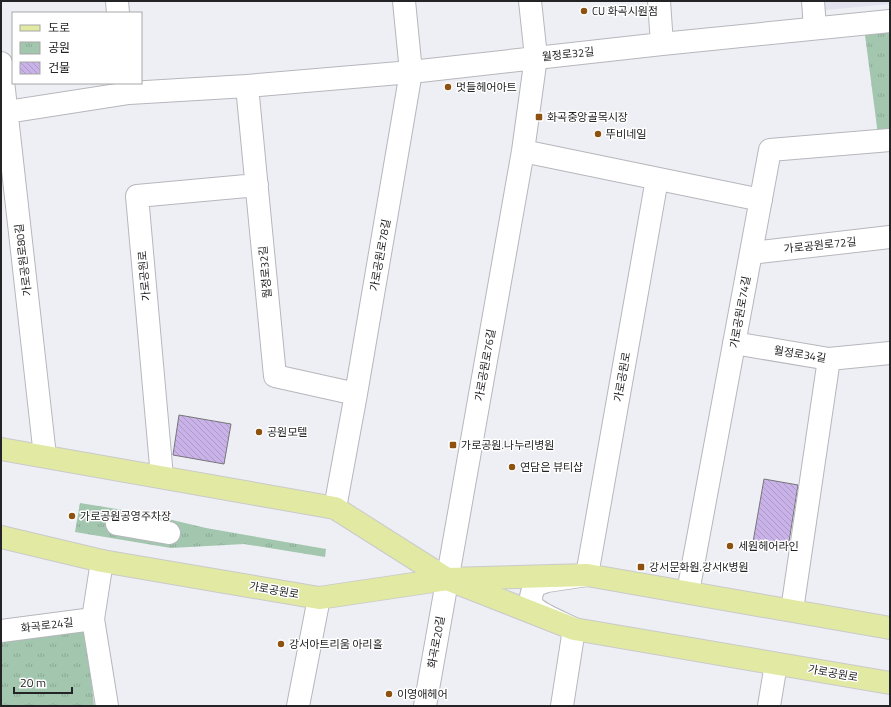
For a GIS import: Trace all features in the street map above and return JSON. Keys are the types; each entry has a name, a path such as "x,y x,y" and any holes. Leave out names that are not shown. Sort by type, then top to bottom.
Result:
{"main road":[{"name":"가로공원로","path":"1,449 335,508 447,579 574,629 890,683"},
{"name":"가로공원로","path":"1,537 102,561 319,598 447,579 587,575 890,628"}],"street":[{"path":"117,1 118,12"},
{"name":"가로공원로78길","path":"335,508 411,72 404,1"},
{"name":"가로공원로76길","path":"447,579 523,151 536,57 530,1"},
{"path":"659,1 662,44"},
{"path":"813,1 815,28"},
{"name":"월정로32길","path":"3,113 128,88 247,86 411,72 536,57 890,21"},
{"name":"가로공원로80길","path":"1,63 3,113 46,456"},
{"name":"월정로32길","path":"247,86 275,376 356,394"},
{"name":"가로공원로74길","path":"688,592 770,150 890,140"},
{"path":"523,151 761,200"},
{"name":"가로공원로","path":"587,575 657,179"},
{"name":"가로공원로","path":"162,477 137,196 257,185"},
{"name":"가로공원로72길","path":"751,253 890,237"},
{"name":"월정로34길","path":"734,343 830,359 890,353"},
{"path":"792,610 830,359"},
{"path":"117,524 169,533"},
{"path":"102,561 92,619 107,706"},
{"path":"562,706 574,629 543,614 533,606 531,593 536,585 547,580 587,575"},
{"name":"화곡로20길","path":"425,706 447,579"},
{"path":"298,706 319,598"},
{"name":"화곡로24길","path":"1,630 92,619"},
{"path":"769,706 776,664"}],"shaded area":[{"path":"824,1 890,1 890,4 825,10"}],"green space":[{"path":"890,32 890,134 878,135 865,35"},
{"path":"80,503 147,514 206,528 326,549 325,557 244,544 171,548 75,532"},
{"path":"86,628 94,706 1,706 1,642"}],"building":[{"path":"179,415 231,424 224,464 173,455"},
{"path":"764,479 798,485 788,548 753,542"}],"place":[{"name":"CU 화곡시원점","path":"584,11"},
{"name":"멋들헤어아트","path":"448,87"},
{"name":"화곡중앙골목시장","path":"539,117"},
{"name":"뚜비네일","path":"598,134"},
{"name":"공원모텔","path":"259,432"},
{"name":"가로공원.나누리병원","path":"453,445"},
{"name":"연담은 뷰티샵","path":"512,467"},
{"name":"가로공원공영주차장","path":"72,516"},
{"name":"세원헤어라인","path":"730,546"},
{"name":"강서문화원.강서K병원","path":"641,567"},
{"name":"강서아트리움 아리홀","path":"281,644"},
{"name":"이영애헤어","path":"389,694"}]}
